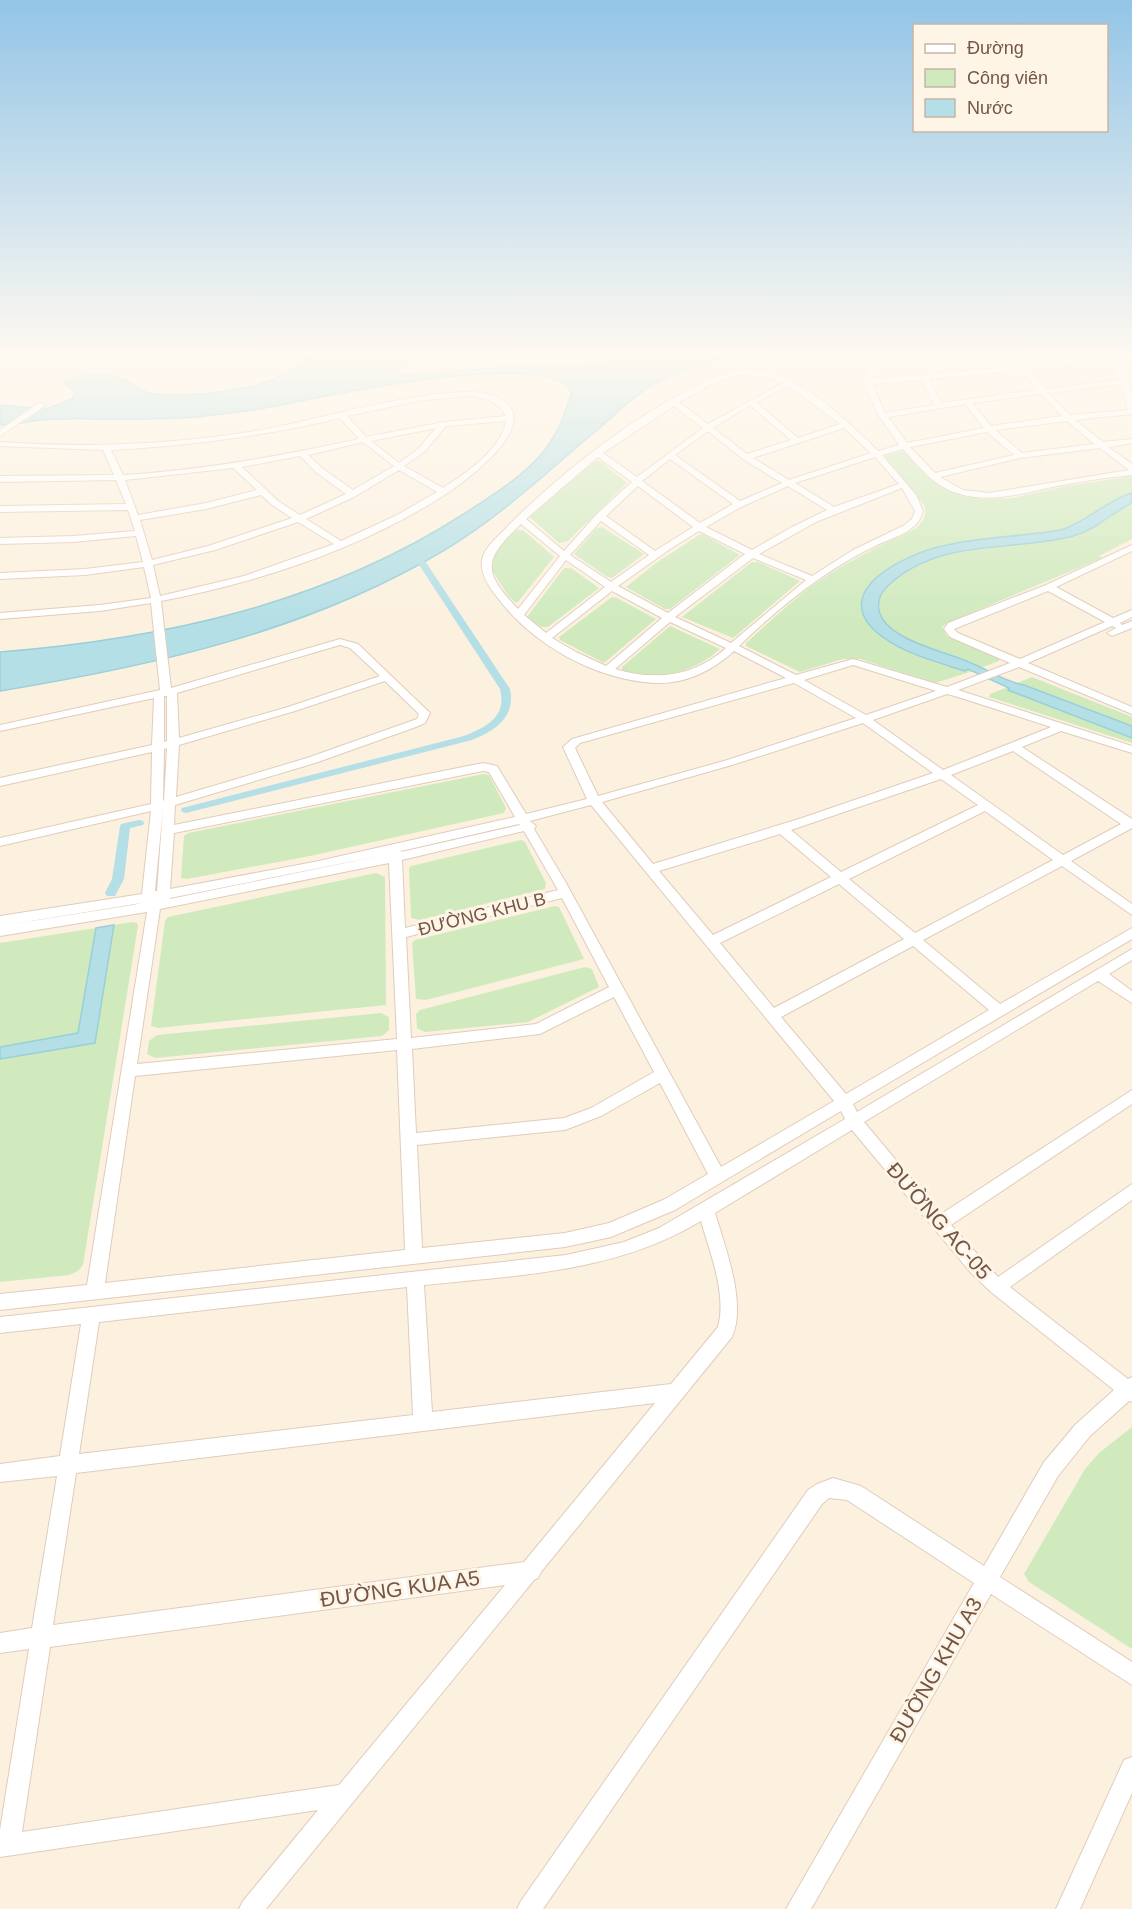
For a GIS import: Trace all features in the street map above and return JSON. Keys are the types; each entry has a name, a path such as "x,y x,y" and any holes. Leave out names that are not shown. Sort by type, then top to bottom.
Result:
{"street":[{"path":"1,444 54,448 106,448 159,444"},
{"path":"0,479 120,478 236,466 350,444"},
{"path":"369,444 399,467 443,492"},
{"path":"0,576 74,572 148,563 226,544 296,519 352,494 399,467 426,444"},
{"path":"0,616 80,611 156,601 255,576 341,545 393,520 443,492 490,454 497,444"},
{"path":"610,444 520,519 490,550 485,566 494,586 518,616 546,638 607,670 640,679 684,676 709,667 781,603 813,579 859,551 907,528 915,521 919,514 918,507 903,485 866,444"},
{"path":"518,616 564,555 600,516 684,444"},
{"path":"729,444 787,484 834,511"},
{"path":"746,457 784,444"},
{"path":"546,638 656,555 699,527 740,505 787,484 875,453 914,444"},
{"path":"1006,444 1020,456"},
{"path":"934,476 1020,456 1099,444"},
{"path":"1100,444 1132,470"},
{"path":"905,446 944,484 958,490 997,496 1132,470"},
{"path":"95,1291 155,902 169,830 173,744 160,626 148,563 132,507 106,448"},
{"path":"597,453 699,527 752,554 813,579"},
{"path":"302,454 352,494"},
{"path":"669,455 740,505"},
{"path":"236,466 261,492 296,519 341,545"},
{"path":"607,670 669,618 752,554 834,511 903,485"},
{"path":"136,518 206,506 261,492"},
{"path":"0,509 132,507"},
{"path":"600,516 656,555"},
{"path":"520,519 564,555 612,587 669,618 733,646 797,679 870,723 1132,910"},
{"path":"0,541 73,539 140,533"},
{"path":"1132,549 1049,587 949,628 954,635 1132,711"},
{"path":"1049,587 1125,627"},
{"path":"870,723 945,691 990,677 1005,677 1030,668 1125,627 1132,613"},
{"path":"0,931 395,853 525,823 752,765 870,723 962,694 1019,663 1125,627"},
{"path":"0,728 166,693 340,642 354,646 423,710 425,716 421,721 306,762 157,807 0,842"},
{"path":"797,679 846,663 856,662 1132,750"},
{"path":"0,782 159,748 274,715 387,677"},
{"name":"ĐƯỜNG AC-05","path":"797,679 572,743 569,750 597,805 844,1102 854,1121 977,1268 997,1287 1130,1390"},
{"path":"155,902 159,748 166,693"},
{"path":"1116,704 1132,697"},
{"path":"651,869 783,830 942,774 1061,727"},
{"path":"772,1015 1131,823 1014,747"},
{"path":"169,830 487,767 495,770 565,893"},
{"path":"711,942 986,806"},
{"path":"783,830 999,1011"},
{"path":"395,853 399,934"},
{"name":"ĐƯỜNG KHU B","path":"414,1256 399,934 565,893 718,1177"},
{"path":"0,921 155,902"},
{"path":"0,1302 565,1240 611,1230 669,1206 1132,933"},
{"path":"0,1325 566,1262 615,1253 660,1236 1132,954"},
{"path":"1099,974 1132,998"},
{"path":"129,1071 535,1031 616,990"},
{"path":"408,1140 565,1124 596,1112 662,1075"},
{"path":"939,1224 1132,1096"},
{"path":"997,1287 1132,1191"},
{"path":"251,1909 726,1331 730,1324 730,1306 706,1209"},
{"path":"415,1279 423,1422"},
{"path":"91,1315 41,1637 4,1845 345,1795"},
{"path":"529,1909 819,1493 833,1487 854,1493 988,1580 1059,1456 1083,1430 1130,1390"},
{"path":"0,1473 677,1392"},
{"name":"ĐƯỜNG KUA A5","path":"0,1642 531,1571"},
{"name":"ĐƯỜNG KHU A3","path":"798,1909 988,1580 1132,1674"},
{"path":"1068,1909 1132,1768"}],"green space":[{"path":"905,452 940,486 959,494 983,499 1013,498 1066,486 1132,476 1132,493 1114,501 1081,522 1063,529 960,544 911,556 889,568 868,586 890,641 924,657 964,671 968,668 973,671 935,683 860,659 843,659 800,672 746,646 746,643 809,588 847,563 915,529 920,524 925,515 924,505 884,456"},
{"path":"595,461 600,461 627,483 568,541 559,543 530,517"},
{"path":"1132,503 1132,539 1099,556 1102,558 942,627 947,636 999,658 999,661 980,668 972,663 915,644 894,632 886,624 879,611 879,599 885,588 908,570 922,563 959,552 1066,537 1102,523"},
{"path":"602,527 644,554 612,578 574,554 597,528"},
{"path":"517,530 523,530 554,557 517,603 505,591 492,569 492,564 500,547"},
{"path":"699,535 704,535 740,555 670,609 665,609 626,587 656,563"},
{"path":"752,562 758,562 800,581 733,638 682,617"},
{"path":"564,568 571,568 599,588 548,627 541,627 527,617"},
{"path":"612,597 656,619 604,663 560,640 559,637"},
{"path":"670,626 720,649 699,664 674,673 648,675 622,670 622,667"},
{"path":"1032,677 1132,717 1132,726 1024,685 1015,684"},
{"path":"1008,687 1009,690 1132,738 1132,743 989,697 990,694"},
{"path":"484,774 489,775 506,808 504,813 310,856 187,879 181,878 184,836 188,833"},
{"path":"521,840 525,842 546,883 545,889 420,920 411,918 409,869 411,866"},
{"path":"376,873 385,877 386,1005 158,1028 151,1026 165,921 168,917"},
{"path":"555,906 559,907 584,959 426,1000 416,999 412,943 415,940"},
{"path":"137,923 138,926 83,1265 78,1271 69,1275 0,1282 0,1059 95,1042 114,925"},
{"path":"96,928 78,1033 0,1047 0,943"},
{"path":"585,967 592,969 599,987 528,1022 425,1032 417,1028 416,1014 420,1010"},
{"path":"381,1013 389,1017 389,1030 382,1036 155,1058 147,1054 149,1041 157,1035"},
{"path":"1132,1427 1132,1649 1029,1582 1024,1574 1085,1469 1099,1453"}],"water":[{"path":"549,444 581,444 522,494 464,538 392,579 339,603 229,642 172,657 0,691 0,652 121,638 240,612 297,594 354,572 409,546 506,486"},
{"path":"1132,493 1132,503 1089,530 1073,536 1050,541 978,549 932,559 911,569 883,591 879,601 879,612 887,624 907,639 962,659 1010,681 1132,726 1132,738 1008,690 1009,688 968,669 965,671 904,650 873,629 863,614 862,601 867,588 877,577 921,552 981,539 1061,530"},
{"path":"114,925 95,1043 0,1059 0,1047 78,1033 96,928"}],"waterway":[{"path":"186,810 468,738 484,731 498,720 507,706 505,689 416,554"},
{"path":"111,893 118,879 125,826 139,823"}]}
